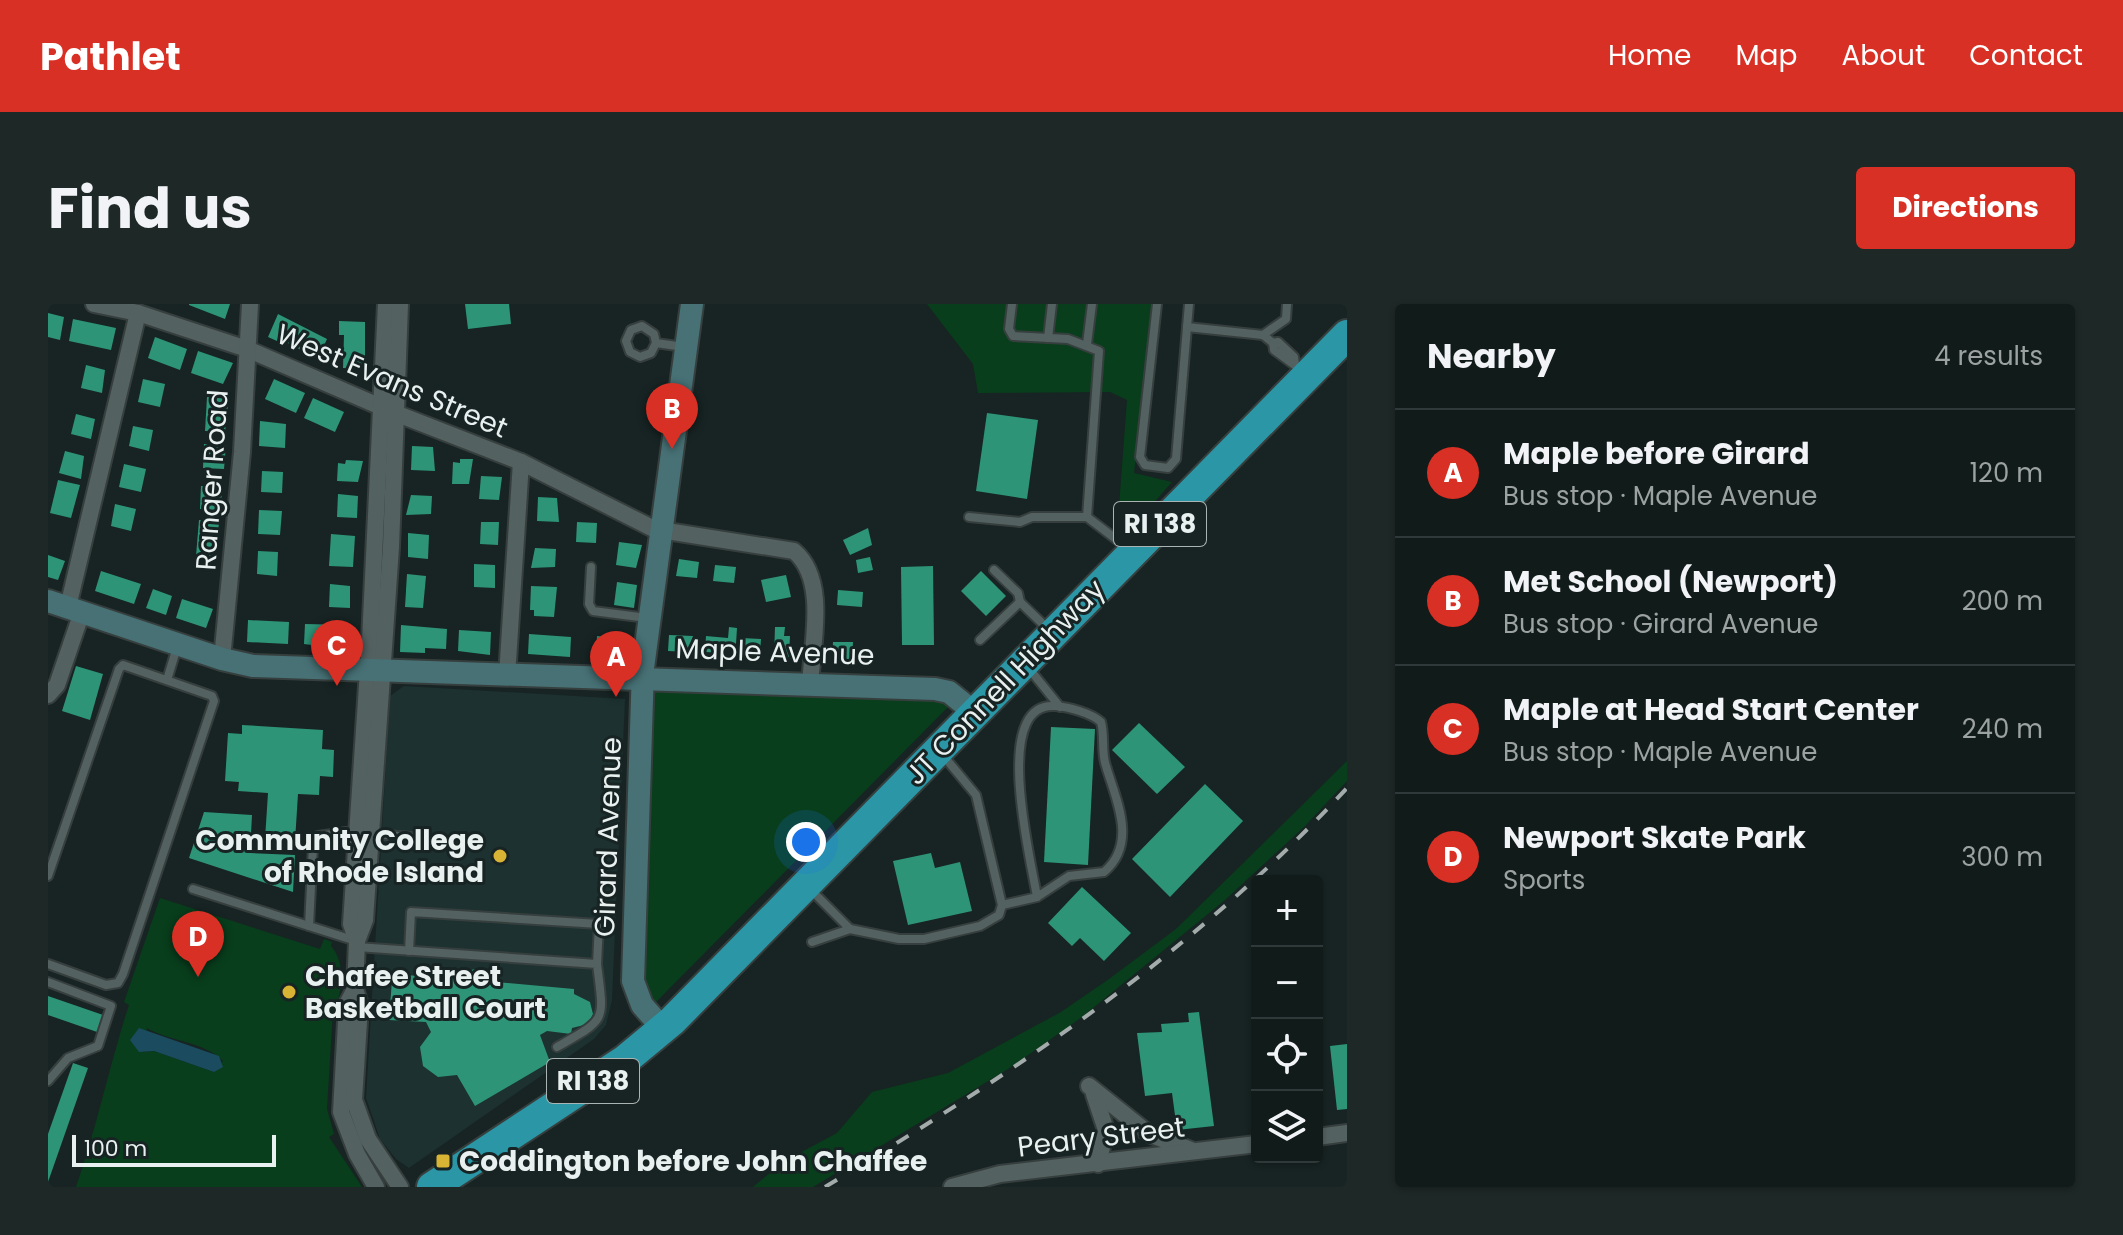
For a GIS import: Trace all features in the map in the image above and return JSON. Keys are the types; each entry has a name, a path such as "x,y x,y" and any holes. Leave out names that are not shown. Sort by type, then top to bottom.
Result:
{"highway":[{"name":"JT Connell Highway","path":"805,885 1133,552 1301,369 1347,335"},
{"name":"RI 138","path":"432,1187 609,1071 663,1029 805,885"}],"street":[{"name":"West Evans Street","path":"94,304 138,313 247,349 521,462 660,531 784,546 803,558 811,571 814,591 810,685"},
{"name":"Ranger Road","path":"222,659 242,452 250,304"},
{"path":"386,304 389,410"},
{"path":"400,304 389,410 364,834 351,924 357,944 355,989 360,1005 355,1106 371,1144 400,1187"},
{"name":"Girard Avenue","path":"663,1029 639,1000 633,981 643,679 692,304"},
{"path":"48,695 57,685 66,607 138,313"},
{"path":"507,676 521,462"},
{"name":"Maple Avenue","path":"66,607 222,659 264,667 939,689 949,692 975,713"},
{"path":"355,989 347,1004 340,1107 357,1154 376,1187"},
{"path":"1098,1164 1106,1130 1101,1108 1089,1086 1149,1134 1173,1146 1203,1151"},
{"path":"1323,1136 1346,1133 1347,1141"},
{"name":"Peary Street","path":"952,1187 1000,1174 1251,1145"}],"lane":[{"path":"1012,304 1009,329 1013,336 1087,344 1099,351 1087,517"},
{"path":"1048,338 1052,304"},
{"path":"1087,344 1092,304"},
{"path":"1157,304 1140,457 1145,465 1168,468 1176,459 1189,304"},
{"path":"1263,335 1286,319 1287,304"},
{"path":"1187,327 1263,335 1273,343 1278,342 1294,357 1301,369"},
{"path":"656,343 686,347"},
{"path":"969,517 1020,522 1045,516 1087,517 1133,552"},
{"path":"591,567 589,604 593,611 649,619"},
{"path":"994,570 1018,593 1020,602 1053,633"},
{"path":"980,640 1020,602"},
{"path":"167,680 178,645"},
{"path":"1024,663 1060,707"},
{"path":"48,876 119,669 123,665 201,689 214,701 118,983 106,985 48,964"},
{"path":"1002,905 1037,897 1069,876 1104,872 1119,854 1122,809 1105,765 1101,722 1060,707 1047,706 1032,716 1022,736 1017,760 1037,897"},
{"path":"812,942 850,929 899,939 924,939 993,921 1002,905 976,795 938,750"},
{"path":"309,926 316,839 331,832 412,837"},
{"path":"805,885 850,929"},
{"path":"193,889 357,944 409,951 597,964"},
{"path":"409,951 411,912 599,924 599,1019 589,1031 557,1047"},
{"path":"48,982 111,1006 98,1046 68,1058 48,1081"}],"shaded area":[{"name":"Community College of Rhode Island","path":"404,686 625,699 612,1000 606,1025 594,1039 409,1168 396,1159 380,1139 366,1098 390,696"}],"green space":[{"path":"927,304 1153,304 1134,473 1172,482 1136,523 1119,506 1127,400 1110,392 978,393 973,364"},
{"path":"654,690 942,698 950,705 656,1002 645,986"},
{"path":"1347,761 1347,781 1305,826 1225,900 1082,1017 1008,1069 813,1187 753,1187 783,1162 837,1133 872,1092 948,1073 1061,1012 1176,929"},
{"path":"160,898 320,949 324,939 332,942 341,977 333,1010 327,1109 334,1134 329,1137 362,1187 76,1187 129,1005 124,1002","holes":["147,1028 197,1045 223,1061 214,1072 154,1051 143,1052"]}],"water":[{"path":"139,1028 219,1056 223,1067 214,1072 154,1051 139,1052 130,1040"}],"building":[{"path":"189,304 230,304 225,319 189,305"},
{"path":"465,304 509,304 511,324 468,329"},
{"path":"48,313 64,317 60,340 48,337"},
{"path":"278,314 327,339 318,359 278,338 277,341 268,337"},
{"path":"73,319 116,328 111,350 69,341"},
{"path":"339,321 365,322 365,369 343,368 344,335 339,335"},
{"path":"155,337 187,349 180,370 148,358"},
{"path":"198,351 233,363 223,384 191,373"},
{"path":"86,365 105,370 102,393 81,388"},
{"path":"143,379 165,384 160,407 138,402"},
{"path":"274,379 305,393 296,413 265,399"},
{"path":"207,397 229,399 225,432 205,431"},
{"path":"313,398 344,412 335,432 304,418"},
{"path":"987,413 1038,420 1027,499 976,491"},
{"path":"76,414 95,419 91,439 71,434"},
{"path":"260,421 286,424 285,448 259,446"},
{"path":"133,426 153,430 149,451 129,446"},
{"path":"204,444 226,445 224,469 203,468"},
{"path":"412,446 433,447 435,471 411,470"},
{"path":"65,451 84,456 81,479 59,473"},
{"path":"460,459 473,459 469,484 452,484 453,462 460,463"},
{"path":"346,460 363,461 358,482 337,481 338,463 345,464"},
{"path":"124,464 146,469 141,492 119,487"},
{"path":"262,471 283,472 282,493 261,492"},
{"path":"481,476 502,477 499,500 479,499"},
{"path":"58,480 80,485 71,518 50,513"},
{"path":"201,486 222,487 221,510 200,509"},
{"path":"338,494 358,496 357,518 337,517"},
{"path":"411,495 432,496 431,514 406,515"},
{"path":"538,497 557,498 559,522 537,521"},
{"path":"115,504 136,509 131,531 111,526"},
{"path":"259,510 282,511 280,535 258,534"},
{"path":"199,520 219,522 216,557 196,556"},
{"path":"481,522 499,522 498,545 480,544"},
{"path":"577,522 597,523 596,543 576,542"},
{"path":"868,528 872,545 850,555 843,540"},
{"path":"408,533 429,535 428,559 408,557"},
{"path":"331,534 355,536 353,567 329,566"},
{"path":"619,542 642,545 636,568 616,565"},
{"path":"535,548 556,549 555,567 531,568"},
{"path":"258,551 278,552 277,576 257,574"},
{"path":"48,555 65,561 58,580 48,577"},
{"path":"870,557 873,570 858,573 856,560"},
{"path":"679,559 699,562 697,578 676,576"},
{"path":"474,564 495,565 495,588 474,587"},
{"path":"715,565 736,567 734,583 713,581"},
{"path":"933,566 934,645 902,645 901,567"},
{"path":"101,571 141,584 134,604 95,591"},
{"path":"981,571 1006,596 986,616 961,591"},
{"path":"407,574 426,576 423,608 405,607"},
{"path":"786,575 791,597 766,602 761,580"},
{"path":"617,582 637,585 634,608 614,605"},
{"path":"330,584 350,586 350,608 329,607"},
{"path":"531,586 557,587 554,617 534,616 534,610 530,610"},
{"path":"153,589 172,596 166,615 146,608"},
{"path":"838,590 863,592 862,607 837,605"},
{"path":"182,599 213,609 206,628 176,618"},
{"path":"248,620 289,622 288,644 247,642"},
{"path":"305,624 351,625 350,650 304,644"},
{"path":"401,625 447,629 446,649 425,648 425,653 400,652"},
{"path":"729,627 737,628 736,644 726,643 725,653 705,652 706,636 728,638"},
{"path":"775,627 785,627 784,636 790,636 789,657 774,656"},
{"path":"459,630 491,632 490,655 458,651"},
{"path":"529,634 571,637 570,657 528,654"},
{"path":"669,635 693,636 688,652 668,651"},
{"path":"597,636 629,639 628,660 596,657"},
{"path":"742,638 761,639 760,656 741,656"},
{"path":"833,642 853,642 852,661 832,660"},
{"path":"76,666 103,674 90,720 62,711"},
{"path":"1139,723 1185,767 1157,794 1112,750"},
{"path":"242,725 323,730 322,749 334,750 333,777 320,776 319,795 298,794 295,841 265,839 268,793 238,791 239,782 225,781 228,733 242,734"},
{"path":"1051,727 1095,729 1088,865 1044,862"},
{"path":"1205,784 1243,821 1170,897 1132,859"},
{"path":"204,812 252,815 250,853 295,855 293,892 189,858"},
{"path":"931,853 935,868 960,862 972,911 908,925 893,861"},
{"path":"1082,887 1131,933 1104,961 1080,938 1072,946 1048,923"},
{"path":"475,969 483,973 486,981 574,989 574,994 590,1002 593,1014 588,1024 572,1028 571,1034 547,1031 540,1035 550,1062 475,1106 457,1075 438,1077 423,1066 420,1047 431,1032 426,1022 389,1020 392,980 405,981 405,975 463,979 467,971"},
{"path":"48,996 106,1016 100,1033 48,1015"},
{"path":"1199,1012 1214,1126 1177,1130 1172,1093 1145,1096 1137,1033 1162,1032 1161,1024 1189,1022 1188,1013"},
{"path":"1347,1044 1347,1109 1337,1110 1330,1046"},
{"path":"73,1063 88,1068 48,1182 48,1134"}],"railway":[{"path":"825,1187 965,1099 1100,1006 1228,903 1347,788"}],"place":[{"name":"Met School (Newport)","path":"672,449"},
{"name":"Maple at Head Start Center","path":"337,686"},
{"name":"Maple before Girard","path":"616,697"},
{"name":"Community College of Rhode Island","path":"500,856"},
{"name":"Newport Skate Park","path":"198,977"},
{"name":"Chafee Street Basketball Court","path":"289,992"},
{"name":"Coddington before John Chaffee","path":"443,1161"}]}
